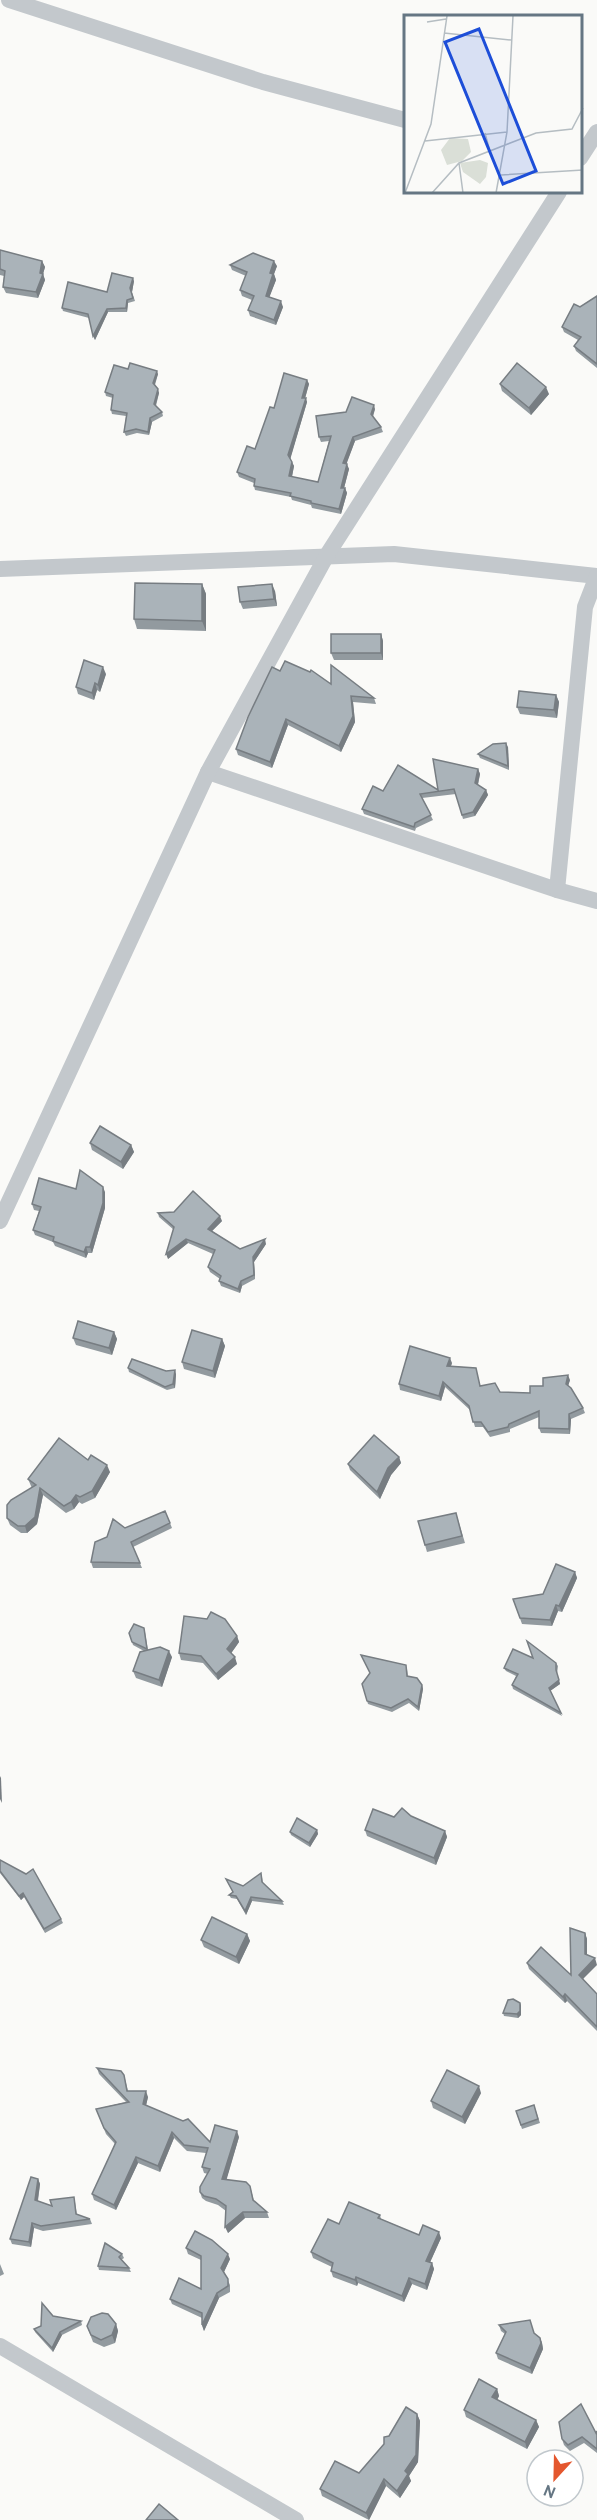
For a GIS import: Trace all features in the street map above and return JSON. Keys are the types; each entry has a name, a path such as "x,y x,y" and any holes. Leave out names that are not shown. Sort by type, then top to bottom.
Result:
{"street":[{"path":"9,0 263,82 404,120"},
{"path":"582,155 597,132"},
{"path":"0,1221 208,772 327,555 558,194"},
{"path":"0,568 394,554 597,576 585,607 557,890"},
{"path":"208,772 557,890 597,901"},
{"path":"0,2346 296,2520"}],"building":[{"path":"0,250 42,261 40,273 43,274 36,292 3,287 5,271 0,269"},
{"path":"253,253 274,261 270,273 273,274 266,296 281,301 274,320 248,310 254,296 240,290 247,272 230,265"},
{"path":"112,273 133,278 130,288 133,298 127,300 126,308 107,309 93,336 88,314 62,308 68,282 107,292"},
{"path":"597,296 597,364 574,346 581,337 562,327 574,304 580,307"},
{"path":"130,363 157,371 153,383 158,389 154,404 162,412 150,418 148,432 136,429 124,432 127,413 111,410 113,395 105,392 114,365 128,369"},
{"path":"517,363 546,387 529,408 500,384"},
{"path":"284,373 307,380 302,398 306,398 288,455 292,462 289,476 318,482 331,436 319,437 316,416 346,412 352,397 374,405 371,414 381,427 353,437 343,463 347,464 341,488 345,488 339,509 290,496 291,493 254,486 255,479 237,472 247,446 255,449 270,407 274,408"},
{"path":"135,583 202,584 202,621 134,619"},
{"path":"272,584 274,599 240,602 238,587"},
{"path":"331,634 381,634 381,653 331,653"},
{"path":"84,660 103,667 98,685 95,683 92,693 76,687"},
{"path":"285,661 310,672 311,670 331,684 331,665 374,698 351,696 353,716 339,746 286,719 270,762 236,749 248,717 272,667 280,671"},
{"path":"519,691 556,695 554,710 517,707"},
{"path":"506,743 508,766 478,754 493,744"},
{"path":"433,759 478,769 475,783 486,790 473,812 462,815 454,789 420,794 431,815 415,823 414,827 362,809 373,786 383,791 398,765 438,790"},
{"path":"100,1126 131,1145 121,1162 90,1143"},
{"path":"80,1170 103,1187 103,1203 90,1247 86,1247 84,1252 53,1241 54,1237 33,1230 41,1207 32,1204 39,1178 76,1189"},
{"path":"193,1191 220,1216 208,1229 240,1249 265,1239 253,1257 254,1275 241,1281 238,1289 219,1281 221,1276 208,1267 215,1250 186,1239 166,1254 174,1227 158,1213 174,1212"},
{"path":"78,1321 114,1332 109,1348 73,1338"},
{"path":"192,1330 222,1339 213,1371 182,1362"},
{"path":"410,1346 450,1358 447,1366 476,1368 480,1386 495,1383 500,1392 530,1393 530,1386 543,1386 543,1378 568,1375 566,1384 583,1408 569,1414 569,1429 539,1428 539,1411 509,1424 508,1427 488,1432 481,1422 473,1422 469,1406 443,1382 439,1396 399,1384"},
{"path":"132,1359 166,1371 175,1370 173,1384 165,1387 128,1368"},
{"path":"374,1435 399,1457 388,1468 377,1492 348,1464"},
{"path":"59,1438 88,1460 91,1455 107,1465 92,1491 80,1497 76,1495 64,1506 40,1488 35,1517 25,1526 18,1526 7,1518 7,1505 11,1500 36,1485 28,1479"},
{"path":"165,1511 170,1523 131,1542 140,1563 91,1562 95,1542 107,1537 113,1519 125,1528"},
{"path":"456,1513 462,1536 425,1545 418,1521"},
{"path":"556,1564 575,1572 550,1620 520,1618 513,1599 543,1594"},
{"path":"211,1612 225,1619 237,1636 227,1649 235,1657 216,1674 201,1656 179,1653 184,1616 207,1619"},
{"path":"134,1624 144,1628 147,1649 132,1642 129,1633"},
{"path":"527,1641 556,1663 559,1680 549,1688 561,1713 512,1685 518,1674 504,1668 513,1649 533,1658"},
{"path":"160,1647 169,1651 159,1680 133,1671 140,1652"},
{"path":"361,1655 406,1665 407,1676 417,1678 422,1685 418,1707 408,1699 391,1708 367,1701 362,1684 370,1673"},
{"path":"402,1808 411,1816 445,1831 434,1858 365,1830 373,1809 394,1817"},
{"path":"297,1818 317,1830 309,1843 290,1832"},
{"path":"0,1860 26,1874 33,1869 61,1919 44,1929 23,1893 19,1896 0,1871"},
{"path":"261,1873 262,1882 282,1901 251,1897 245,1911 236,1896 229,1895 233,1892 226,1879 243,1886"},
{"path":"212,1917 247,1934 236,1957 201,1940"},
{"path":"570,1928 585,1933 585,1954 595,1958 579,1975 597,1994 597,2027 565,1994 563,1997 527,1963 541,1947 571,1975"},
{"path":"513,1999 520,2003 520,2011 517,2014 503,2013 508,2000"},
{"path":"97,2068 121,2071 127,2091 146,2091 143,2104 183,2121 188,2119 210,2142 215,2125 237,2131 222,2179 246,2182 250,2186 253,2200 267,2212 243,2212 225,2227 226,2206 200,2192 200,2187 210,2169 202,2167 208,2148 184,2145 172,2132 158,2166 136,2157 114,2205 92,2194 116,2142 104,2128 96,2109 129,2102"},
{"path":"447,2070 479,2086 462,2117 431,2101"},
{"path":"534,2105 538,2119 521,2125 516,2111"},
{"path":"31,2177 38,2179 35,2200 52,2206 50,2200 74,2197 76,2214 90,2219 41,2226 32,2223 29,2242 10,2239"},
{"path":"349,2202 380,2215 378,2218 419,2235 423,2225 439,2232 426,2261 432,2263 425,2284 409,2278 402,2296 356,2277 355,2280 331,2271 333,2263 311,2252 328,2219 339,2224"},
{"path":"195,2231 212,2240 228,2254 221,2268 228,2279 228,2286 217,2293 202,2325 202,2313 170,2299 179,2278 201,2289 201,2256 186,2248"},
{"path":"105,2243 122,2254 119,2257 129,2268 98,2266"},
{"path":"42,2303 53,2316 81,2321 60,2332 52,2348 34,2329 41,2326"},
{"path":"102,2313 108,2314 116,2324 112,2335 101,2340 91,2335 87,2326 91,2317"},
{"path":"530,2320 534,2333 540,2338 541,2343 530,2368 496,2353 506,2332 499,2325"},
{"path":"479,2379 497,2389 492,2397 536,2420 525,2442 464,2410"},
{"path":"581,2404 596,2433 597,2431 597,2449 582,2437 568,2445 562,2439 559,2422"},
{"path":"406,2407 417,2414 416,2455 405,2471 408,2474 397,2491 384,2479 366,2513 320,2489 335,2461 359,2473 384,2444 384,2437 389,2436"},
{"path":"159,2504 178,2520 146,2520"}]}
